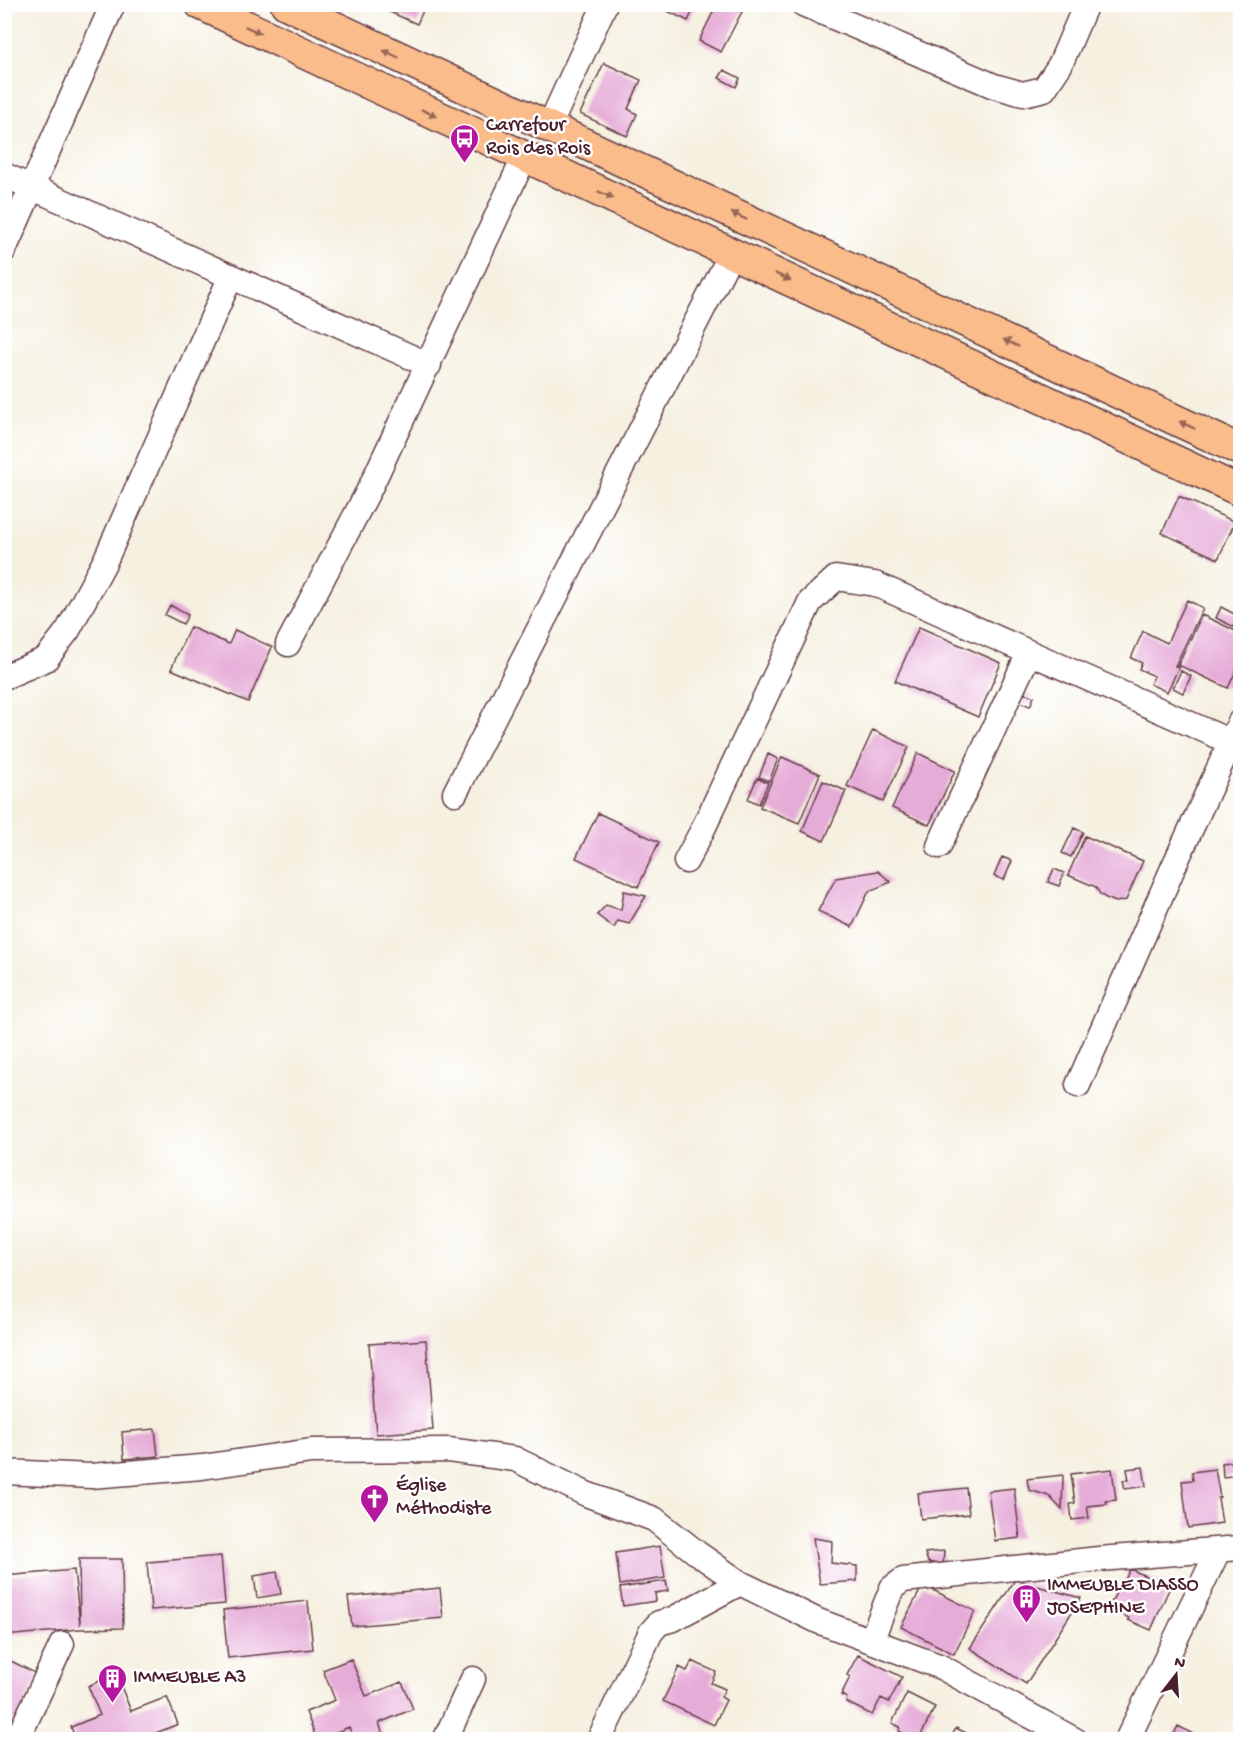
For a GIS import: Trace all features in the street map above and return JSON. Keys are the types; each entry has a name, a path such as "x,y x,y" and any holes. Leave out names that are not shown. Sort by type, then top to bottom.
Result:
{"main road":[{"path":"200,4 524,158 732,252 1240,491"},
{"path":"286,4 1240,450"}],"street":[{"path":"4,250 113,4"},
{"path":"549,127 605,4"},
{"path":"804,4 994,86 1023,94 1044,88 1060,65 1086,4"},
{"path":"288,644 371,486 524,158"},
{"path":"4,175 429,365"},
{"path":"455,793 732,252"},
{"path":"4,677 46,659 68,630 105,561 231,276"},
{"path":"686,861 810,602 836,578 875,584 1029,653 1236,732 1078,1085"},
{"path":"939,846 1029,653"},
{"path":"4,1473 91,1476 202,1467 310,1451 448,1450 514,1459 586,1494 654,1519 740,1583 818,1621 940,1667 1075,1740"},
{"path":"871,1641 892,1588 903,1580 1099,1559 1229,1550"},
{"path":"1127,1740 1229,1550"},
{"path":"599,1740 651,1632 659,1623 673,1619 740,1583"},
{"path":"17,1740 62,1644"},
{"path":"445,1740 474,1679"}],"building":[{"path":"385,4 426,4 417,24 383,9"},
{"path":"653,4 696,4 688,21"},
{"path":"717,4 746,4 721,52 699,41"},
{"path":"604,63 641,80 628,109 637,114 627,136 580,114"},
{"path":"724,70 740,78 736,87 719,78"},
{"path":"1179,496 1235,522 1218,559 1162,533"},
{"path":"1187,600 1203,608 1175,666 1179,667 1167,692 1150,684 1154,676 1139,669 1142,663 1131,658 1143,631 1167,643"},
{"path":"170,605 188,615 183,624 165,615"},
{"path":"1221,607 1240,617 1240,630 1216,618"},
{"path":"1202,615 1240,633 1240,662 1228,688 1178,665"},
{"path":"190,627 229,644 235,630 272,647 248,702 171,669"},
{"path":"919,627 1001,663 978,717 895,681"},
{"path":"1181,671 1191,676 1183,693 1173,688"},
{"path":"1024,693 1034,697 1030,706 1020,702"},
{"path":"873,730 909,747 883,802 847,786"},
{"path":"918,753 955,771 929,825 892,808"},
{"path":"768,754 778,759 769,781 759,777"},
{"path":"782,757 820,774 799,823 760,807"},
{"path":"757,778 768,783 759,804 748,799"},
{"path":"823,781 846,791 824,841 802,831"},
{"path":"598,813 659,842 638,887 576,858"},
{"path":"1074,828 1083,832 1071,857 1062,853"},
{"path":"1085,836 1143,861 1126,900 1116,902 1106,898 1096,887 1068,875"},
{"path":"1002,857 1012,861 1004,880 994,876"},
{"path":"1054,869 1064,873 1059,886 1048,882"},
{"path":"878,871 891,882 869,891 852,927 818,911 836,878"},
{"path":"624,891 646,896 629,924 618,921 614,928 597,915 606,905 621,910"},
{"path":"426,1340 433,1430 376,1434 369,1344"},
{"path":"155,1429 158,1456 124,1459 122,1432"},
{"path":"1240,1461 1240,1475 1223,1477 1222,1463"},
{"path":"1143,1467 1146,1486 1125,1489 1123,1480 1129,1480 1127,1469"},
{"path":"1112,1469 1116,1500 1106,1501 1107,1504 1087,1506 1089,1518 1072,1520 1070,1504 1075,1503 1071,1474"},
{"path":"1215,1469 1222,1523 1188,1528 1182,1481 1193,1480 1192,1472"},
{"path":"1063,1475 1062,1510 1049,1496 1029,1490 1027,1479"},
{"path":"966,1488 969,1514 921,1519 918,1493"},
{"path":"1014,1488 1020,1538 995,1541 988,1491"},
{"path":"813,1538 832,1541 831,1563 857,1566 857,1581 820,1584"},
{"path":"660,1546 665,1578 620,1585 616,1553"},
{"path":"944,1551 943,1565 928,1562 925,1553"},
{"path":"221,1556 225,1604 151,1610 147,1562"},
{"path":"79,1559 122,1559 123,1628 80,1629 4,1636 4,1576 74,1570 80,1625"},
{"path":"1130,1569 1170,1587 1151,1630 1128,1620 1129,1618 1119,1613 1120,1610 1110,1605"},
{"path":"277,1572 281,1594 257,1598 254,1576"},
{"name":"IMMEUBLE DIASSO JOSEPHINE","path":"1015,1580 1081,1598 1026,1684 970,1648"},
{"path":"666,1581 668,1591 655,1593 656,1601 623,1606 620,1588"},
{"path":"923,1585 975,1611 954,1654 901,1627"},
{"path":"440,1588 443,1618 352,1626 348,1597"},
{"path":"308,1601 313,1649 228,1658 223,1610"},
{"path":"858,1655 902,1677 889,1702 881,1698 872,1715 846,1702 847,1698 841,1695 850,1677 847,1675"},
{"path":"5,1658 39,1675 7,1740 5,1739"},
{"path":"351,1659 366,1696 402,1682 413,1709 379,1723 385,1740 354,1740 349,1727 317,1740 306,1712 335,1700 323,1670"},
{"path":"692,1661 716,1672 711,1683 725,1689 721,1697 726,1700 714,1725 663,1701 679,1667 687,1671"},
{"name":"IMMEUBLE A3","path":"116,1674 131,1711 167,1697 178,1724 144,1738 145,1740 76,1740 71,1727 100,1715 88,1686"},
{"path":"907,1693 935,1707 920,1737 917,1735 915,1739 899,1731 900,1727 892,1723"},
{"path":"1178,1726 1204,1740 1171,1740"},
{"path":"956,1728 980,1740 950,1740"}],"place":[{"name":"Carrefour Rois des Rois","path":"465,164"},
{"name":"Église Méthodiste","path":"375,1524"},
{"name":"IMMEUBLE DIASSO JOSEPHINE","path":"1026,1624"},
{"name":"IMMEUBLE A3","path":"112,1704"}]}
